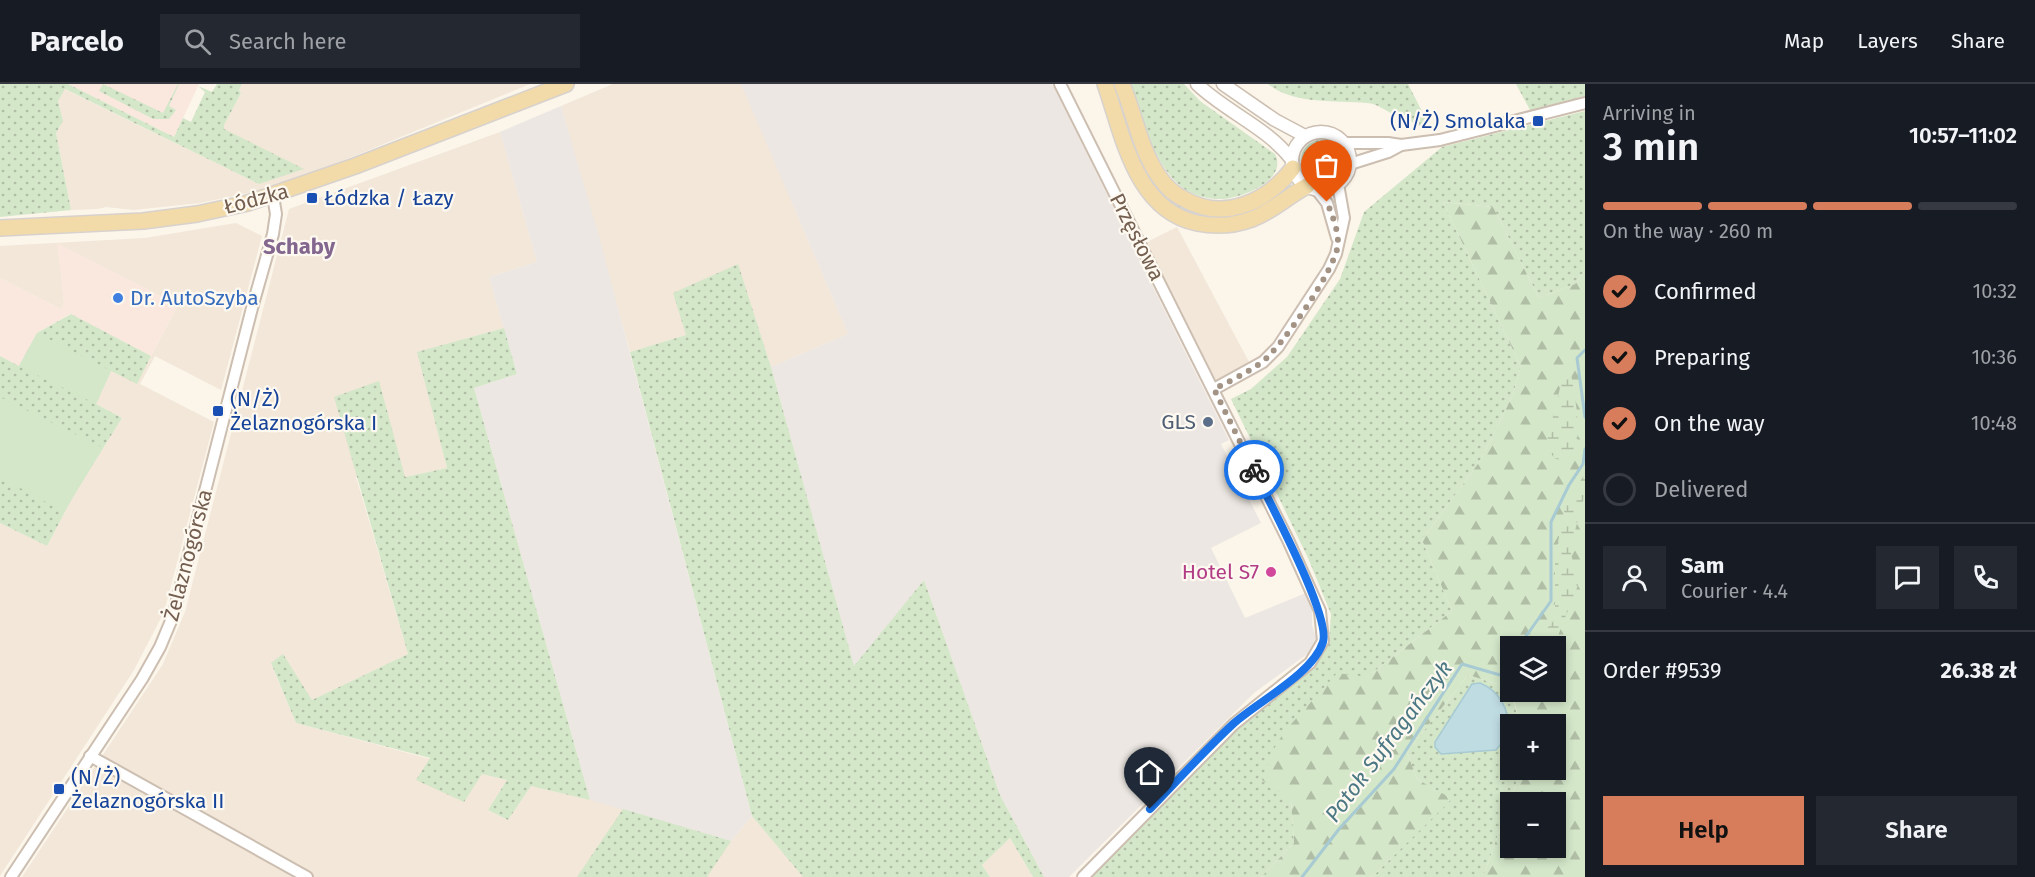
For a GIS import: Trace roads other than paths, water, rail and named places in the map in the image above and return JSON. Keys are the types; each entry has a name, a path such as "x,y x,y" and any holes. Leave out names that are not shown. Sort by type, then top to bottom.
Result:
{"main road":[{"name":"Łódzka","path":"0,228 169,218 225,208 273,196 566,84"},
{"path":"1105,84 1134,169 1146,189 1163,207 1188,221 1219,226 1240,223 1262,215 1312,188"},
{"path":"1122,84 1154,170 1166,187 1192,204 1221,210 1245,205 1281,184 1292,164"}],"street":[{"name":"Przęsłowa","path":"1060,84 1285,534 1320,611 1323,641 1310,663 1234,724 1083,877"},
{"path":"1197,84 1224,107 1276,142 1292,164 1301,182 1312,188 1327,202 1334,221 1338,244"},
{"path":"1223,84 1275,120 1305,136"},
{"path":"1345,143 1401,145 1440,140 1585,103"},
{"path":"1292,164 1294,150 1305,136 1322,131 1339,137 1345,143 1350,157 1348,172 1338,184 1331,188 1312,188"},
{"path":"1350,164 1388,152 1401,145"},
{"path":"1214,389 1263,362 1278,347 1329,269 1344,218 1338,184"},
{"name":"Żelaznogórska","path":"10,877 152,662 179,600 275,223 273,196"},
{"path":"90,756 307,877"}],"water":[{"path":"1480,683 1488,687 1503,703 1507,714 1500,714 1500,745 1496,750 1441,754 1435,747 1435,742 1472,684"}],"waterway":[{"name":"Potok Sufragańczyk","path":"1585,350 1577,358 1585,417"},
{"name":"Potok Sufragańczyk","path":"1526,636 1551,601 1551,522 1569,485 1583,464 1585,449"},
{"name":"Potok Sufragańczyk","path":"1302,877 1339,829 1394,769 1462,664 1500,675"}],"place":[{"name":"(N/Ż) Smolaka","path":"1538,121"},
{"name":"Łódzka / Łazy","path":"312,198"},
{"name":"Dr. AutoSzyba","path":"118,298"},
{"name":"(N/Ż) Żelaznogórska I","path":"218,411"},
{"name":"GLS","path":"1208,422"},
{"name":"Hotel S7","path":"1271,572"},
{"name":"(N/Ż) Żelaznogórska II","path":"59,789"}],"district":[{"name":"Schaby","path":"299,246"}]}
